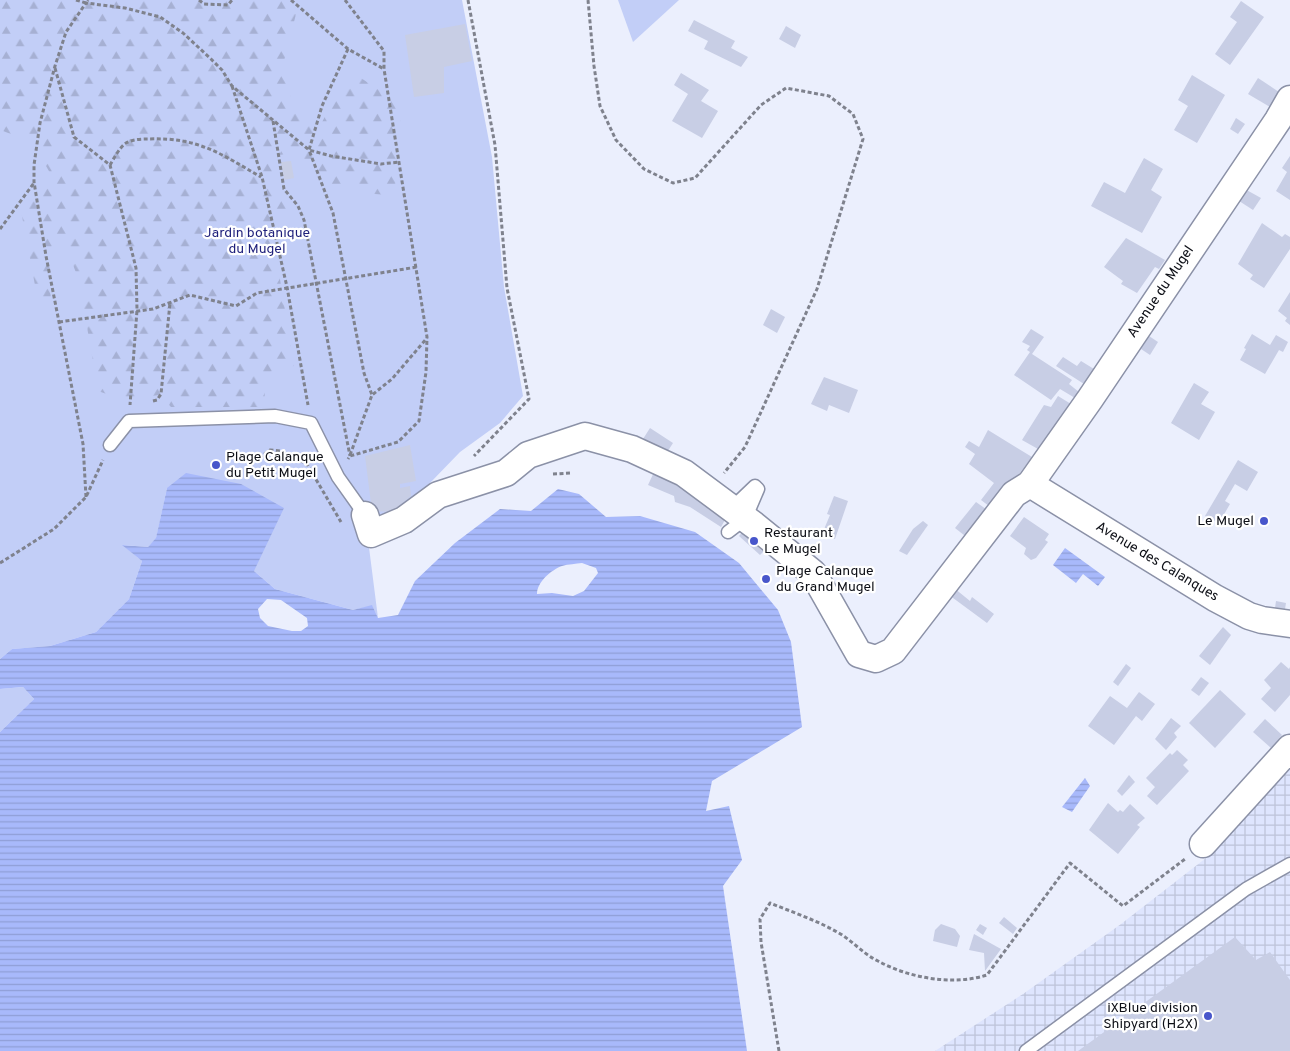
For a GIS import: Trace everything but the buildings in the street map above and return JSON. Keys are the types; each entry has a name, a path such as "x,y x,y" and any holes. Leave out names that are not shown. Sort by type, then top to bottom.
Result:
{"street":[{"name":"Avenue du Mugel","path":"368,525 404,520 438,495 506,473 528,455 585,436 640,453 684,473 710,492 738,518 813,573 859,654 876,659 893,651 1014,494 1030,484 1286,115"},
{"name":"Avenue des Calanques","path":"1030,484 1215,598 1249,616 1290,624"},
{"path":"1203,844 1290,748"}],"lane":[{"path":"110,445 129,421 275,416 311,423 338,477 368,525"},
{"path":"1026,1051 1246,889 1290,864"}],"path":[{"path":"76,0 124,8 160,17 183,33 211,59 222,70 232,86 262,177 287,287 311,423"},
{"path":"199,0 204,4 228,4 232,0"},
{"path":"291,0 348,49 384,69"},
{"path":"345,0 384,51 384,69 427,337 426,372 419,420 398,442 350,456"},
{"path":"468,0 495,145 507,288 529,398 470,461"},
{"path":"588,0 600,106 616,140 644,169 673,183 695,178 761,105 786,88 829,96 853,114 863,139 818,289 745,447 710,492"},
{"path":"86,497 83,444 46,256 34,182 34,165 40,123 66,32 87,2"},
{"path":"348,49 322,106 309,150 333,213 364,373 372,395"},
{"path":"55,66 74,137 110,165 136,268 137,310 129,421"},
{"path":"232,86 309,150 331,156 381,164 400,162"},
{"path":"273,120 284,189 298,206 304,220 350,456"},
{"path":"110,165 125,144 136,139 164,138 188,141 211,148 262,177"},
{"path":"0,229 34,182"},
{"path":"59,322 153,309 190,295 236,306 257,293 417,268"},
{"path":"157,400 161,394 170,303"},
{"path":"338,477 350,456 372,395 392,379 427,337"},
{"path":"0,563 54,530 86,497 110,445"},
{"path":"246,458 259,458 270,450 280,451 307,464 343,529 368,525"},
{"path":"779,1051 761,942 760,920 770,903 838,932 877,961 904,972 946,980 980,977 987,975 1070,863 1123,906 1203,844"}],"shaded area":[{"path":"186,473 241,484 284,508 254,571 275,589 353,610 372,605 378,618 398,615 415,581 455,543 500,509 531,511 558,489 579,494 606,517 640,516 695,532 739,563 778,610 791,642 802,727 712,781 706,811 729,806 742,860 723,886 747,1051 0,1051 0,732 34,699 23,687 0,689 0,659 12,649 50,646 96,632 129,599 142,561 122,545 148,547 156,538 167,488","holes":["582,563 596,568 598,573 584,591 573,596 552,593 537,594 539,585 553,570 564,565","267,599 281,600 307,618 308,626 301,631 268,626 260,618 258,609"]},
{"path":"1065,548 1105,577 1098,586 1083,574 1076,583 1053,565"},
{"path":"1290,768 1290,1051 935,1051 1023,994 1121,924 1215,851"},
{"path":"1085,778 1090,786 1072,812 1062,807"}],"green space":[{"name":"Jardin botanique du Mugel","path":"0,0 462,0 492,157 504,287 523,396 500,423 460,452 401,513 365,516 378,618 372,606 353,610 275,589 167,488 156,539 148,547 123,545 142,561 129,599 96,632 50,646 12,649 0,659"},
{"path":"0,0 281,0 296,14 282,69 296,114 319,128 347,74 358,76 401,105 398,179 389,195 375,194 353,187 329,184 303,172 293,153 272,156 278,190 290,213 281,224 268,230 279,273 294,366 266,373 264,407 171,407 160,395 121,399 98,391 79,280 63,240 49,248 51,307 40,312 19,200 53,178 32,142 3,131 0,133"},
{"path":"618,0 679,0 633,42"},
{"path":"23,687 34,699 0,732 0,689"}],"place":[{"name":"Plage Calanque du Petit Mugel","path":"216,465"},
{"name":"Le Mugel","path":"1264,521"},
{"name":"Restaurant Le Mugel","path":"754,541"},
{"name":"Plage Calanque du Grand Mugel","path":"766,579"},
{"name":"iXBlue division Shipyard (H2X)","path":"1208,1016"}]}
